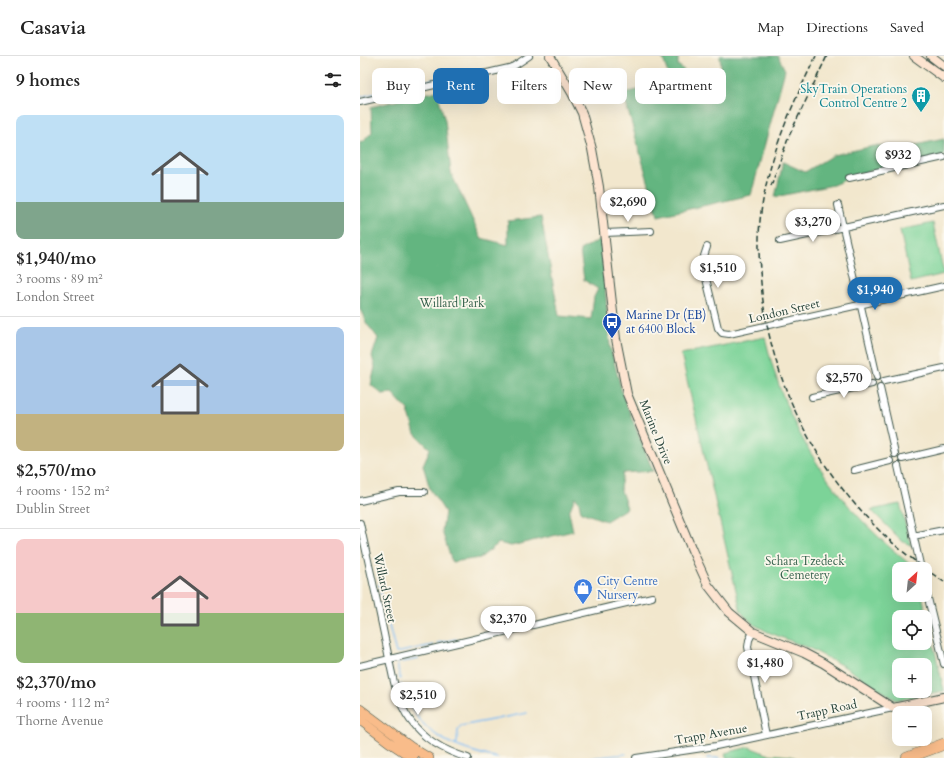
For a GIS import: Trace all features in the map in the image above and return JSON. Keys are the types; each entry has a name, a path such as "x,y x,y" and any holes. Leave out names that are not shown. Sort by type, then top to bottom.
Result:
{"highway":[{"path":"907,758 944,744"}],"main road":[{"path":"360,709 411,748 430,758"},
{"path":"360,720 413,758"}],"street":[{"path":"360,102 509,68 529,56"},
{"path":"914,56 944,78"},
{"path":"931,56 944,67"},
{"name":"Marine Drive","path":"552,57 582,113 592,149 600,187 616,339 628,394 634,413 708,585 729,612 753,632 804,653 823,663 892,707"},
{"path":"931,69 944,67"},
{"path":"849,178 944,157"},
{"path":"838,205 877,377"},
{"path":"780,241 944,205"},
{"path":"605,233 651,231"},
{"name":"London Street","path":"706,247 702,262 718,328 722,333 729,334 944,286"},
{"path":"884,381 944,368"},
{"path":"877,377 880,377 884,381"},
{"path":"872,384 873,380 877,377"},
{"path":"880,388 884,385 884,381"},
{"path":"872,384 876,388 880,388"},
{"path":"812,397 872,384"},
{"path":"880,388 895,454 902,459"},
{"path":"902,459 944,449"},
{"path":"854,470 890,461 895,454"},
{"path":"902,459 898,466 919,562"},
{"path":"890,461 894,465 898,466"},
{"path":"360,501 399,492 424,492"},
{"name":"Willard Street","path":"360,522 389,658"},
{"path":"913,536 944,530"},
{"path":"360,666 652,597"},
{"path":"929,602 944,664"},
{"path":"753,632 749,640 748,647 766,735"},
{"path":"389,658 401,703 404,711 414,725 434,744 455,754 468,758"},
{"path":"902,706 944,697"},
{"name":"Trapp Road","path":"766,735 892,708"},
{"name":"Trapp Avenue","path":"636,758 716,746 766,735"}],"green space":[{"path":"662,56 678,56 678,65 681,68 666,68"},
{"path":"720,56 778,56 785,70 751,195 658,216 626,104 627,92 635,90 635,104 726,104 726,68 718,68 721,67"},
{"name":"Willard Park","path":"433,92 433,104 440,104 445,121 451,173 481,238 508,245 508,221 541,217 559,316 591,319 594,297 598,289 584,280 580,250 601,239 610,346 623,396 653,471 623,473 620,488 627,508 606,521 581,512 579,502 575,497 569,512 573,531 511,546 499,543 480,558 452,562 442,531 445,512 430,489 423,465 430,449 415,434 408,410 392,393 382,394 371,385 375,367 372,356 378,338 367,324 360,309 360,142 363,142 372,132 371,107 383,104 425,104 425,94"},
{"path":"944,139 944,156 861,173 833,185 775,197 783,162 805,172 833,155 874,146 901,148"},
{"path":"933,223 944,274 911,282 900,230"},
{"name":"Schara Tzedeck Cemetery","path":"765,337 787,406 802,437 819,466 839,494 862,521 908,562 892,562 892,602 924,602 925,610 892,610 892,650 932,650 932,639 944,691 932,693 932,658 892,658 892,697 845,667 811,649 768,632 753,624 741,612 681,354"},
{"path":"900,504 911,546 902,541 871,510"},
{"name":"Schara Tzedeck Cemetery","path":"893,698 907,698 896,700"},
{"path":"749,747 767,754 791,756 796,758 726,758 725,753"}],"waterway":[{"path":"425,81 433,79"},
{"path":"360,97 372,94"},
{"path":"379,584 384,606"},
{"path":"385,610 396,653 433,645"},
{"path":"437,643 456,639"},
{"path":"400,679 397,663 418,659"},
{"path":"401,684 409,704 417,716 436,735 459,747 498,758"},
{"path":"454,744 457,743 458,730 461,726 527,713"},
{"path":"591,758 626,754"},
{"path":"707,758 719,758"}],"railway":[{"path":"816,56 783,129 771,166 762,206 759,227 759,260 767,326 775,358 799,419 833,476 853,502 884,535 908,556 944,582"},
{"path":"771,186 789,136 827,56"}],"place":[{"name":"SkyTrain Operations Control Centre 2","path":"921,113"},
{"name":"Marine Dr (EB) at 6400 Block","path":"612,339"},
{"name":"City Centre Nursery","path":"583,605"}]}
